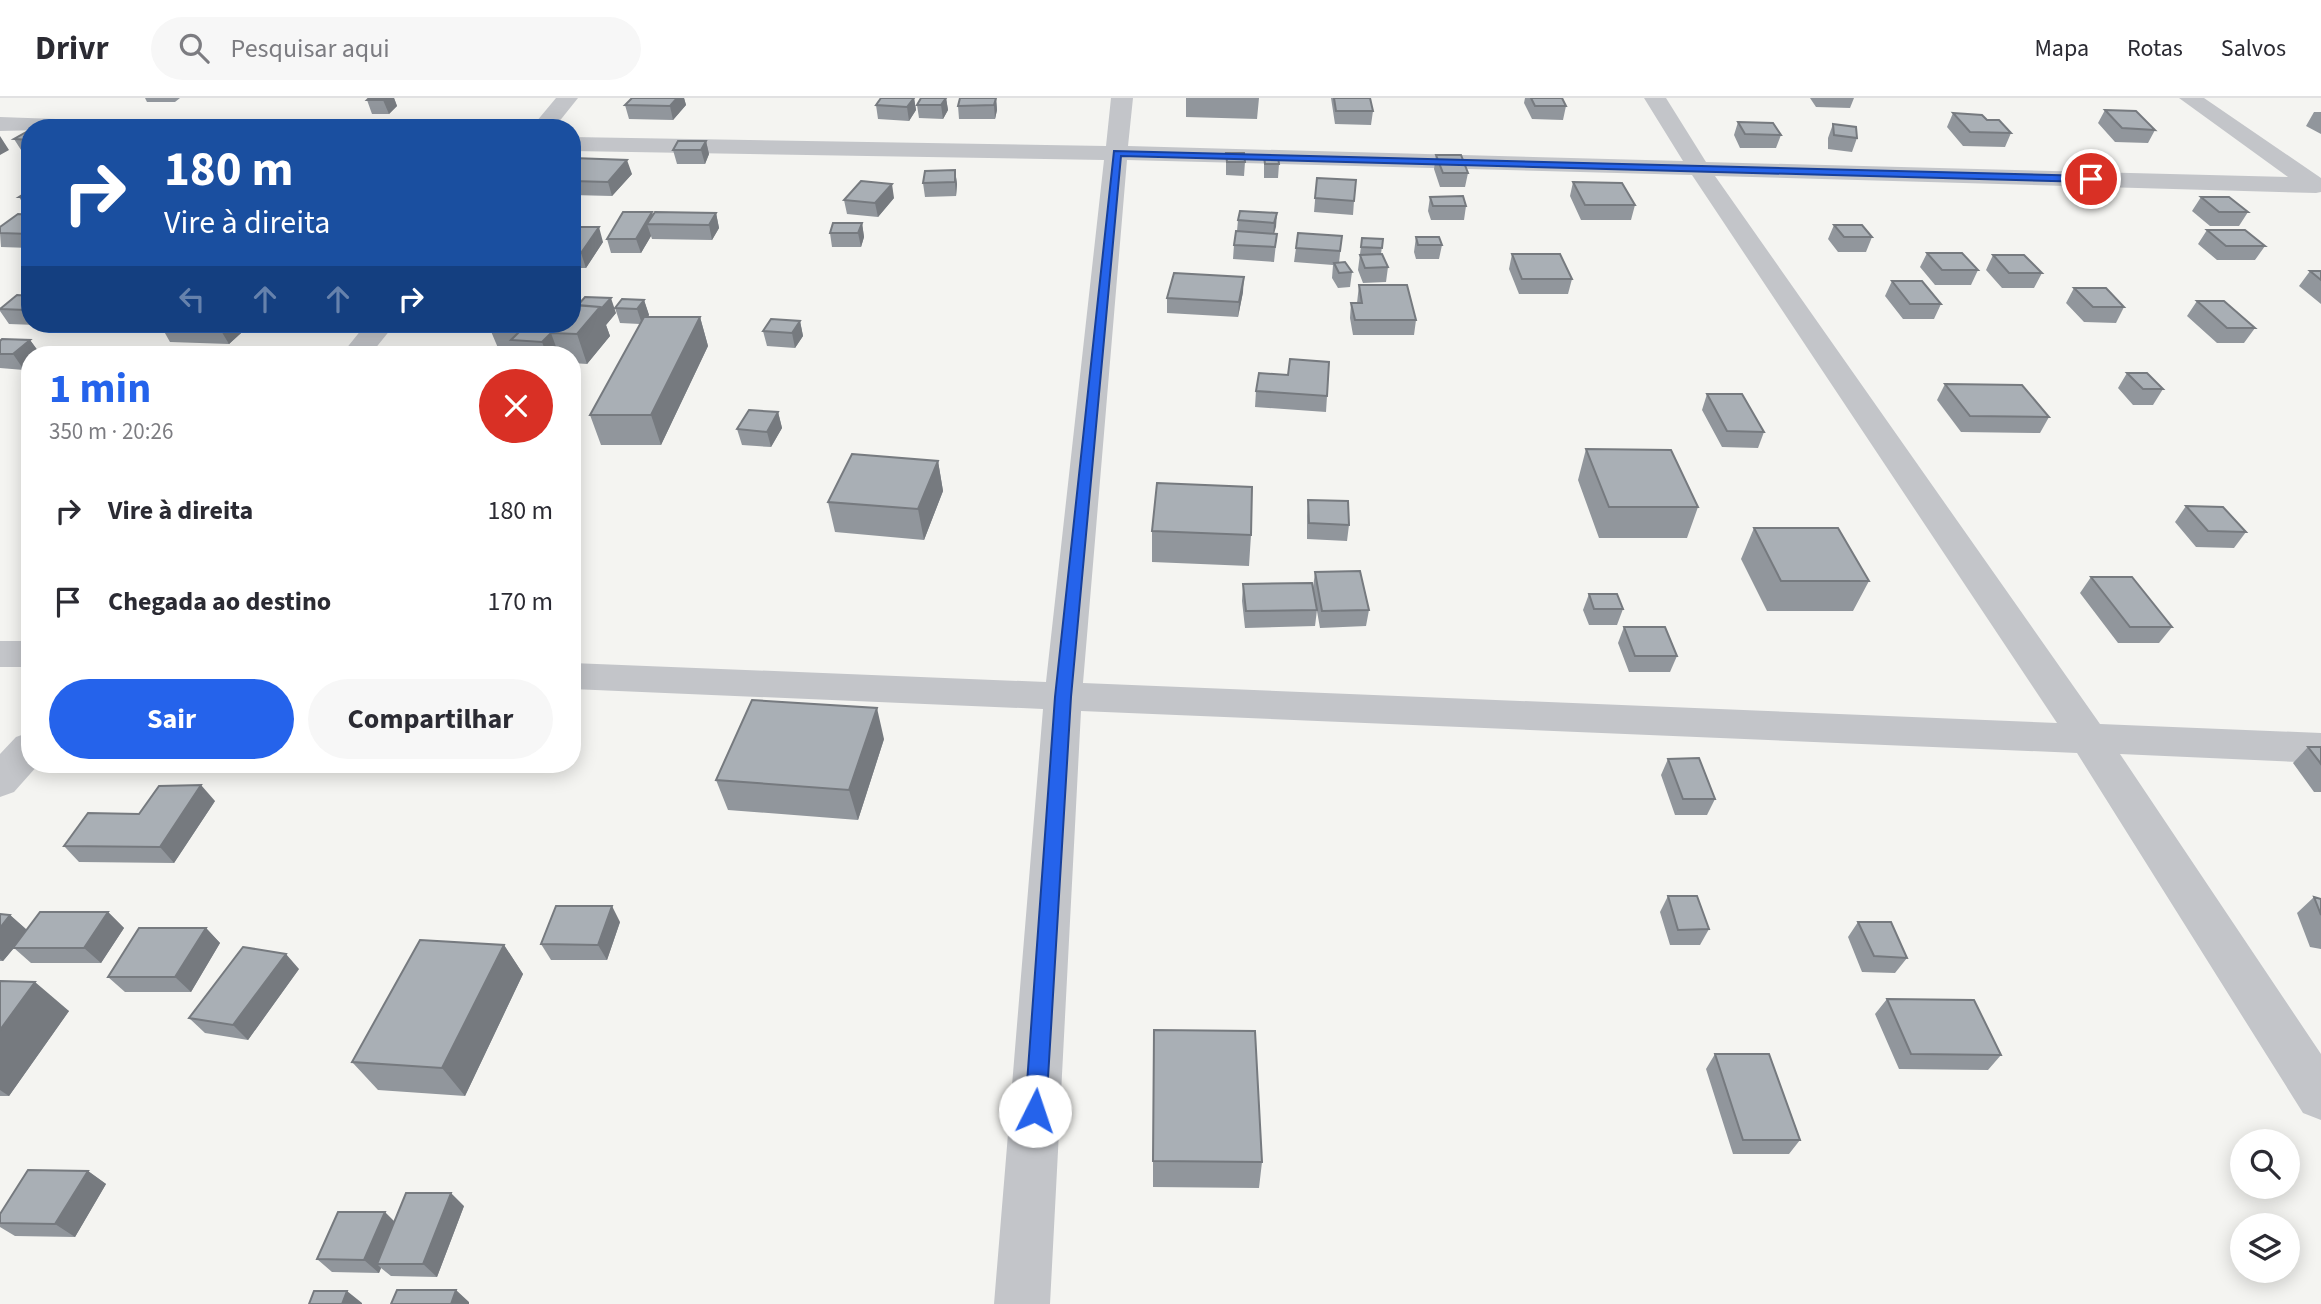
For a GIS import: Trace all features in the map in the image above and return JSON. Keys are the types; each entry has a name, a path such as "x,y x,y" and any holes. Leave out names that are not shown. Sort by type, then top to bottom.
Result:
{"street":[{"path":"550,119 567,98"},
{"path":"1023,1304 1063,697 1122,98"},
{"path":"1655,98 1699,169 2089,739 2321,1097"},
{"path":"2190,98 2319,186"},
{"path":"0,124 21,125"},
{"path":"581,144 1117,153 2319,186"},
{"path":"0,654 21,654"},
{"path":"581,676 2321,748"},
{"path":"0,781 21,757"}],"building":[{"path":"369,98 386,98 367,100"},
{"path":"632,98 677,98 670,106 625,105"},
{"path":"881,98 914,98 907,107 876,105"},
{"path":"921,98 946,98 941,105 917,105"},
{"path":"960,98 996,98 994,105 958,106"},
{"path":"1334,98 1370,98 1373,111 1336,111"},
{"path":"1531,98 1562,98 1566,106 1535,106"},
{"path":"2105,110 2136,111 2155,130 2122,128"},
{"path":"1953,113 1982,115 1987,120 1999,120 2011,133 1970,132"},
{"path":"1738,122 1773,123 1781,135 1745,134"},
{"path":"1833,124 1856,127 1857,138 1834,135"},
{"path":"678,141 706,141 701,150 673,150"},
{"path":"1226,153 1244,153 1245,162 1227,162"},
{"path":"1436,155 1461,155 1468,173 1443,173"},
{"path":"1264,156 1278,156 1279,164 1265,164"},
{"path":"581,158 627,160 608,182 581,181"},
{"path":"955,170 955,182 923,183 925,171"},
{"path":"1317,178 1356,180 1354,201 1315,198"},
{"path":"861,181 892,184 875,203 844,200"},
{"path":"1573,182 1622,183 1635,205 1585,205"},
{"path":"1463,196 1466,206 1433,206 1430,197"},
{"path":"2201,197 2229,197 2248,212 2219,212"},
{"path":"1240,211 1277,213 1274,223 1238,220"},
{"path":"623,212 652,212 636,239 607,239"},
{"path":"655,212 716,213 709,225 647,224"},
{"path":"21,214 21,234 0,233 0,227"},
{"path":"833,223 862,223 858,233 830,233"},
{"path":"1834,225 1862,225 1872,237 1844,237"},
{"path":"581,227 599,227 581,253"},
{"path":"2207,230 2245,230 2265,246 2226,246"},
{"path":"1236,231 1277,234 1275,247 1234,245"},
{"path":"1298,233 1342,236 1340,251 1296,248"},
{"path":"1416,237 1439,237 1442,245 1418,245"},
{"path":"1362,238 1383,239 1382,248 1361,247"},
{"path":"1927,253 1962,253 1978,270 1942,270"},
{"path":"1382,254 1388,267 1365,268 1360,255"},
{"path":"1512,254 1560,254 1572,279 1522,279"},
{"path":"1993,255 2024,255 2042,273 2009,273"},
{"path":"1345,262 1352,272 1339,273 1334,263"},
{"path":"2310,271 2321,271 2321,280"},
{"path":"1174,273 1244,277 1239,302 1167,298"},
{"path":"1892,281 1922,281 1941,304 1910,304"},
{"path":"1359,285 1407,285 1416,320 1355,320 1351,303 1362,303"},
{"path":"2074,288 2106,288 2124,307 2093,307"},
{"path":"17,295 21,295 21,310 0,309"},
{"path":"585,297 611,298 601,309 581,305"},
{"path":"622,299 644,300 637,309 615,308"},
{"path":"2197,301 2224,301 2255,328 2227,328"},
{"path":"581,306 600,307 581,329"},
{"path":"644,317 700,317 651,415 590,415"},
{"path":"771,319 800,321 792,333 763,331"},
{"path":"518,333 551,333 542,342 511,340"},
{"path":"30,340 13,354 0,354 0,341"},
{"path":"1290,359 1329,362 1327,396 1256,391 1259,373 1288,375"},
{"path":"2127,373 2147,373 2163,389 2143,389"},
{"path":"1945,384 2022,385 2049,417 1970,416"},
{"path":"1707,394 1742,394 1764,432 1727,431"},
{"path":"749,410 778,412 767,432 737,429"},
{"path":"1586,449 1671,450 1698,507 1609,507"},
{"path":"852,454 938,461 918,509 828,502"},
{"path":"1157,483 1252,487 1251,535 1152,531"},
{"path":"1308,500 1348,501 1349,525 1309,523"},
{"path":"2186,506 2223,507 2246,532 2208,531"},
{"path":"1754,528 1838,528 1869,581 1781,581"},
{"path":"1360,571 1369,610 1322,611 1315,572"},
{"path":"2091,577 2132,577 2172,627 2130,627"},
{"path":"1312,583 1317,610 1246,611 1243,584"},
{"path":"1589,594 1617,594 1623,609 1594,609"},
{"path":"1624,627 1665,627 1677,656 1635,656"},
{"path":"752,700 877,708 849,790 716,780"},
{"path":"2308,747 2321,747 2321,764"},
{"path":"1699,758 1715,799 1683,799 1668,759"},
{"path":"201,785 160,847 64,846 88,813 139,814 159,786"},
{"path":"1668,896 1697,896 1709,929 1678,930"},
{"path":"2314,897 2321,899 2321,915"},
{"path":"556,906 612,906 598,945 541,944"},
{"path":"40,912 108,912 84,948 13,948"},
{"path":"0,914 10,915 0,928"},
{"path":"1858,922 1891,922 1907,958 1874,956"},
{"path":"139,928 206,928 175,977 108,977"},
{"path":"420,940 504,945 442,1068 352,1062"},
{"path":"243,947 286,954 233,1025 189,1018"},
{"path":"0,981 35,982 0,1030"},
{"path":"1887,999 1974,1000 2001,1055 1911,1054"},
{"path":"1154,1030 1255,1031 1262,1162 1153,1161"},
{"path":"1715,1054 1769,1054 1800,1140 1743,1140"},
{"path":"28,1170 88,1171 55,1224 0,1223 0,1214"},
{"path":"406,1193 451,1193 423,1264 377,1264"},
{"path":"338,1212 385,1212 364,1260 317,1259"},
{"path":"397,1290 456,1290 451,1304 391,1304"},
{"path":"314,1291 347,1291 342,1304 309,1304"}],"route":[{"path":"1035,1111 1063,697 1117,153 2091,179"}]}
